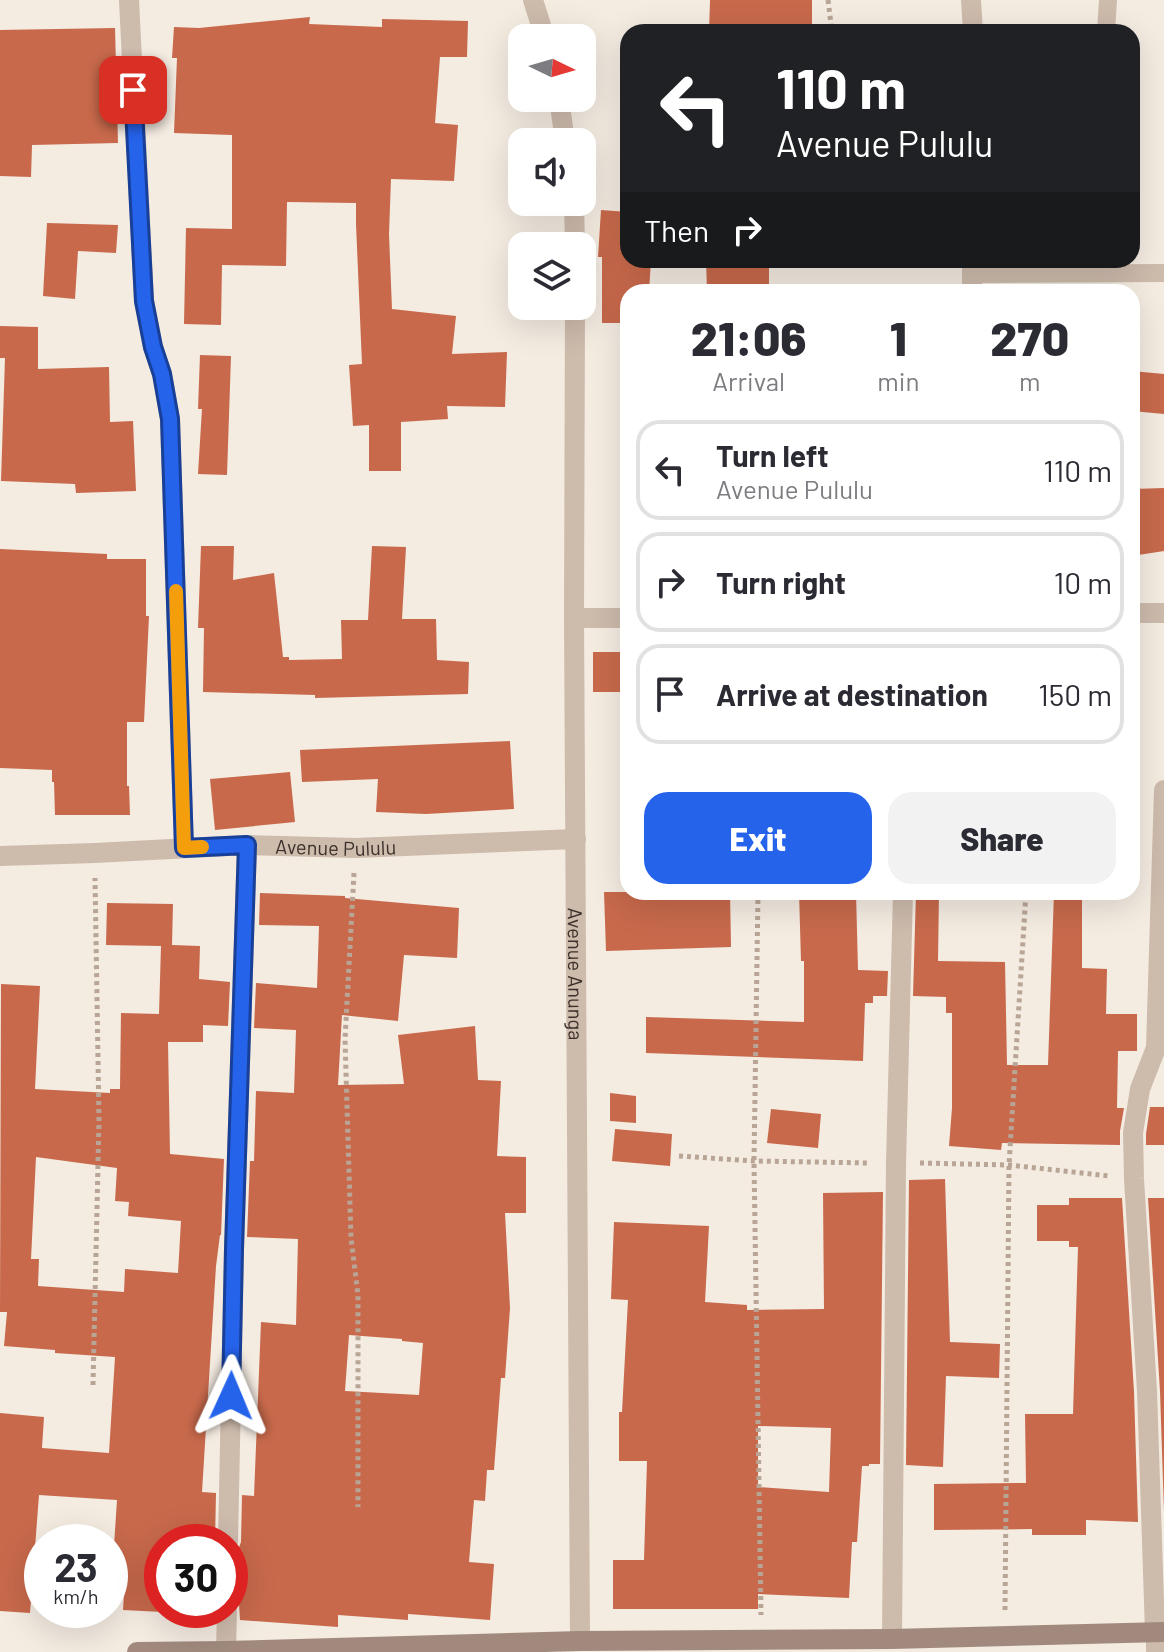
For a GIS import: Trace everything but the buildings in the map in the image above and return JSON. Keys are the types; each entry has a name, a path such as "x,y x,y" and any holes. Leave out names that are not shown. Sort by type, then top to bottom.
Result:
{"street":[{"path":"129,0 144,301 170,419 184,848"},
{"path":"533,0 541,24"},
{"path":"971,0 972,24"},
{"name":"Avenue Anunga","path":"575,320 580,1641"},
{"path":"1140,613 1164,613"},
{"path":"574,618 620,618"},
{"path":"137,1652 580,1641 1005,1636 1158,1638 1133,1133 1140,1089 1156,1048 1164,790"},
{"name":"Avenue Pululu","path":"0,856 247,845 355,848 576,839"},
{"path":"228,1524 247,845"},
{"path":"892,1639 896,1163 903,900"},
{"path":"226,1651 227,1628"}],"lane":[{"path":"1106,24 1108,0"},
{"path":"972,275 1164,273"}],"path":[{"path":"828,0 831,24"},
{"path":"355,848 345,1039 351,1238 358,1295 358,1507"},
{"path":"93,1385 99,1120 95,853"},
{"path":"758,900 754,1161 761,1639"},
{"path":"1005,1636 1009,1165 1026,900"}],"slow traffic":[{"path":"176,591 184,848 202,847"}],"route":[{"path":"133,90 144,301 170,419 184,848 247,845 231,1396"}]}
